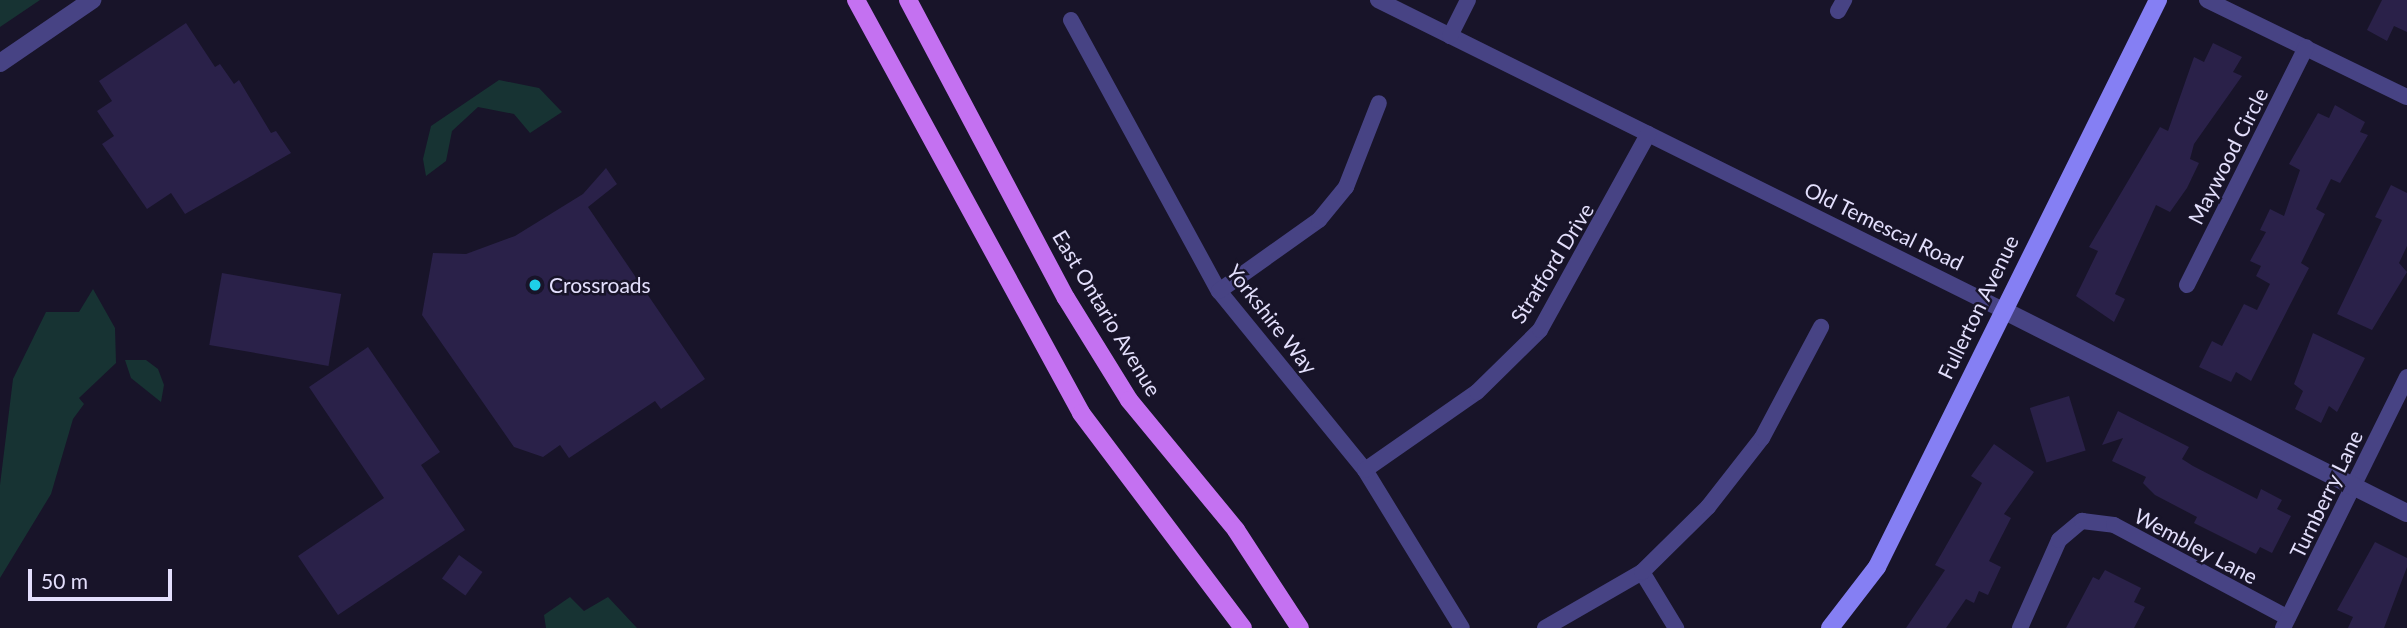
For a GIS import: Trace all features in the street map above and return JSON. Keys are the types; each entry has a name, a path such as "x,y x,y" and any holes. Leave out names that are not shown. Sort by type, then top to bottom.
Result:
{"main road":[{"path":"856,0 1081,413 1136,495 1243,628"},
{"name":"East Ontario Avenue","path":"908,0 1066,298 1129,400 1236,530 1300,628"},
{"name":"Fullerton Avenue","path":"1830,628 1877,567 2001,309 2158,0"}],"street":[{"path":"0,63 92,0"},
{"name":"Old Temescal Road","path":"1378,0 2407,513"},
{"path":"1450,36 1468,0"},
{"path":"2207,0 2407,97"},
{"name":"Yorkshire Way","path":"1071,20 1219,290 1365,470 1462,628"},
{"name":"Maywood Circle","path":"2187,285 2306,47"},
{"path":"1219,290 1319,220 1346,187 1379,103"},
{"name":"Stratford Drive","path":"1365,470 1477,392 1540,330 1648,134"},
{"path":"1545,628 1642,572 1738,474 1821,327"},
{"name":"Turnberry Lane","path":"2285,623 2407,377"},
{"name":"Wembley Lane","path":"2020,628 2059,540 2082,521 2114,525 2285,623"},
{"path":"1642,572 1676,628"}],"green space":[{"path":"0,0 40,0 0,27"},
{"path":"499,80 539,88 562,112 530,133 514,114 478,107 452,131 446,161 426,176 423,159 431,126"},
{"path":"93,289 115,328 116,363 79,398 84,404 73,419 51,494 0,578 0,485 13,379 46,312 79,312"},
{"path":"125,360 146,360 158,369 164,385 161,402 131,378"},
{"path":"570,597 584,611 608,597 637,628 546,628 544,615"}],"building":[{"path":"2382,0 2407,0 2407,32 2394,26 2387,41 2367,30"},
{"path":"186,23 215,67 220,64 234,84 239,80 271,133 276,131 291,153 185,214 171,193 147,209 102,144 114,136 97,111 112,101 99,81"},
{"path":"2213,43 2242,57 2233,72 2242,76 2194,144 2190,159 2199,163 2187,188 2170,212 2156,205 2115,294 2125,299 2114,322 2076,296 2098,251 2089,247 2160,127 2168,131 2194,57 2204,62"},
{"path":"2335,105 2365,122 2360,132 2368,135 2340,183 2331,179 2316,209 2325,214 2301,263 2309,268 2251,381 2236,372 2231,382 2199,367 2212,341 2222,346 2244,304 2257,310 2270,284 2256,276 2261,266 2250,261 2266,232 2260,230 2270,209 2284,216 2300,170 2289,164 2318,113 2329,118"},
{"name":"Crossroads","path":"606,168 617,184 588,207 705,379 661,409 655,401 569,458 560,445 543,457 514,447 422,315 433,253 466,254 515,236 583,194"},
{"path":"2391,185 2407,193 2407,246 2399,263 2407,272 2372,330 2337,314 2382,220 2375,217"},
{"path":"222,273 341,294 328,366 209,345"},
{"path":"2313,333 2365,358 2337,412 2329,406 2321,423 2295,409 2303,391 2294,384"},
{"path":"368,347 440,452 421,465 465,530 338,615 298,556 384,498 309,387"},
{"path":"2069,396 2086,451 2046,462 2030,408"},
{"path":"2118,411 2189,447 2182,459 2193,466 2257,499 2261,489 2282,500 2277,509 2291,516 2272,553 2260,547 2256,554 2194,523 2197,517 2155,495 2143,483 2146,477 2112,461 2123,438 2102,445"},
{"path":"1994,444 2034,472 2004,514 2011,518 1989,561 2001,567 1988,595 1979,591 1974,603 1966,599 1946,628 1906,628 1945,570 1935,565 1982,483 1971,476"},
{"path":"2375,542 2407,558 2407,567 2384,628 2348,628 2353,617 2337,610"},
{"path":"459,555 482,572 465,596 442,578"},
{"path":"2105,570 2141,588 2134,602 2145,607 2134,628 2066,628 2093,577 2099,580"}],"place":[{"name":"Crossroads","path":"535,285"}]}
